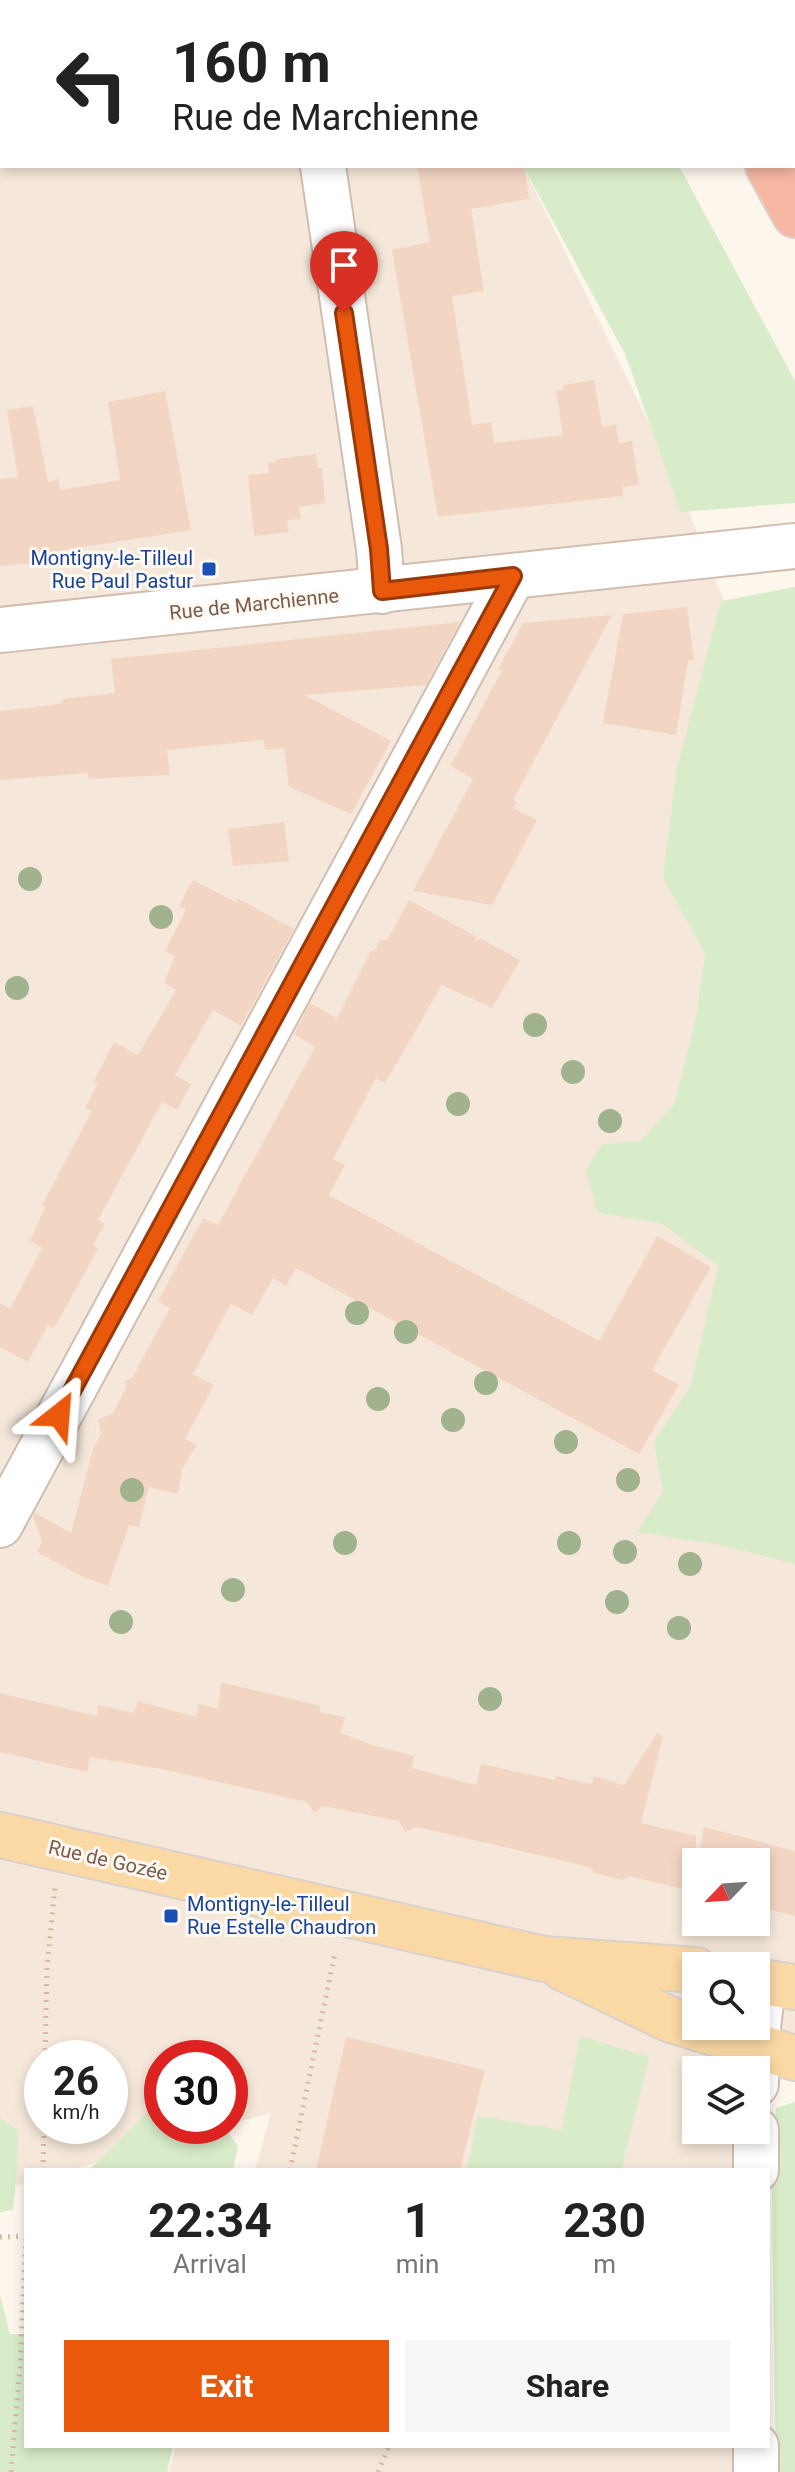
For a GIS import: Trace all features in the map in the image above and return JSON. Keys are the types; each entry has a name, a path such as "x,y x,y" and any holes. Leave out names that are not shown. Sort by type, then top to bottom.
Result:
{"highway":[{"path":"769,168 795,215"}],"main road":[{"name":"Rue de Gozée","path":"0,1835 544,1959 682,1969"},
{"name":"Rue de Gozée","path":"544,1959 753,2056"}],"street":[{"path":"323,168 379,549 382,591"},
{"name":"Rue de Marchienne","path":"0,630 795,546"},
{"path":"0,1525 513,576"},
{"path":"769,2056 771,1983"},
{"path":"756,2144 756,2168"},
{"path":"756,2448 756,2472"}],"path":[{"path":"45,2040 47,1967 59,1848"},
{"path":"290,2168 331,1968 346,1914"},
{"path":"43,2168 44,2144"},
{"path":"0,2237 24,2236"},
{"path":"11,2472 24,2280"},
{"path":"378,2472 388,2448"}],"shaded area":[{"path":"0,168 524,168 676,478 762,699 795,1373 795,2032 769,2056 682,2056 682,2144 733,2144 735,2168 256,2168 271,2113 248,2119 248,2040 144,2040 144,2144 161,2144 78,2168 24,2168 24,2184 0,2190"},
{"path":"175,2448 738,2448 739,2472 169,2472"}],"green space":[{"path":"524,168 680,168 795,381 795,503 681,512 625,354"},
{"path":"795,587 795,1564 721,1545 637,1532 663,1492 654,1442 691,1386 718,1266 662,1224 597,1212 586,1170 602,1144 641,1141 675,1103 696,1019 705,954 663,877 677,768 721,601"},
{"path":"580,2036 649,2057 621,2168 467,2168 478,2116 562,2130"},
{"path":"795,2102 795,2472 776,2472 772,2192 776,2108"},
{"path":"144,2116 144,2144 236,2144 233,2168 91,2168 115,2144 128,2144 128,2132"},
{"path":"0,2118 18,2131 13,2210 0,2212"},
{"path":"0,2295 10,2334 24,2334 24,2448 173,2448 167,2472 0,2472"}],"building":[{"path":"417,168 524,168 529,199 471,209 484,291 452,296 472,425 491,422 494,443 563,435 556,391 563,390 563,385 594,380 602,427 616,424 619,443 632,441 639,485 622,487 623,496 438,517 392,250 430,242"},
{"path":"165,391 191,530 33,555 34,563 0,566 0,479 18,477 7,410 33,406 48,482 58,479 60,490 120,480 108,402"},
{"path":"316,454 318,468 322,468 325,503 299,507 301,519 287,520 289,532 254,536 248,475 269,473 268,463 276,462 276,459"},
{"path":"687,607 694,660 688,661 676,735 603,723 623,614"},
{"path":"612,615 513,800 517,802 513,808 537,820 492,905 413,891 473,779 450,766 502,671 498,669 523,623"},
{"path":"460,622 426,685 305,695 391,741 351,814 289,787 284,748 265,750 264,740 167,750 170,775 88,779 88,773 0,780 0,711 115,693 111,659"},
{"path":"284,822 289,861 233,866 228,829"},
{"path":"193,880 237,903 237,898 294,929 241,1026 213,1010 175,1075 191,1084 177,1110 162,1102 98,1220 105,1224 93,1245 98,1249 54,1328 48,1325 28,1362 0,1347 0,1303 10,1309 42,1248 30,1241 45,1207 42,1205 92,1111 85,1108 98,1083 94,1081 114,1042 138,1055 176,990 164,983 175,956 165,951 186,910 179,906"},
{"path":"409,900 477,937 474,942 481,939 520,960 492,1008 442,985 385,1083 376,1078 333,1159 345,1165 329,1195 599,1341 657,1236 711,1267 652,1370 679,1385 639,1454 296,1268 286,1286 273,1278 252,1315 231,1304 193,1374 214,1385 185,1439 197,1445 182,1469 178,1494 149,1487 139,1527 129,1525 108,1586 83,1577 37,1552 42,1542 33,1516 35,1513 71,1533 93,1449 101,1434 98,1419 112,1414 126,1388 125,1380 132,1378 170,1308 158,1301 203,1218 218,1225 315,1047 294,1034 310,1003 337,1018 371,950 374,952 380,940 387,940"},
{"path":"221,1682 320,1706 319,1712 345,1717 341,1733 414,1756 412,1768 476,1785 481,1764 555,1780 556,1776 592,1784 594,1776 624,1785 657,1733 663,1736 641,1823 696,1836 696,1848 682,1848 682,1889 629,1876 623,1880 594,1873 590,1867 417,1827 405,1832 399,1821 323,1806 314,1813 307,1802 161,1769 90,1757 87,1772 0,1752 0,1693 97,1716 98,1705 134,1713 138,1701 196,1717 199,1704 218,1709"},
{"path":"704,1827 795,1851 795,1916 770,1910 770,1848 700,1848"},
{"path":"346,2037 485,2070 460,2168 316,2168"}],"place":[{"name":"Montigny-le-Tilleul Rue Paul Pastur","path":"209,569"},
{"name":"Montigny-le-Tilleul Rue Estelle Chaudron","path":"171,1916"}],"route":[{"path":"59,1415 513,576 382,591 379,549 344,313"}]}
